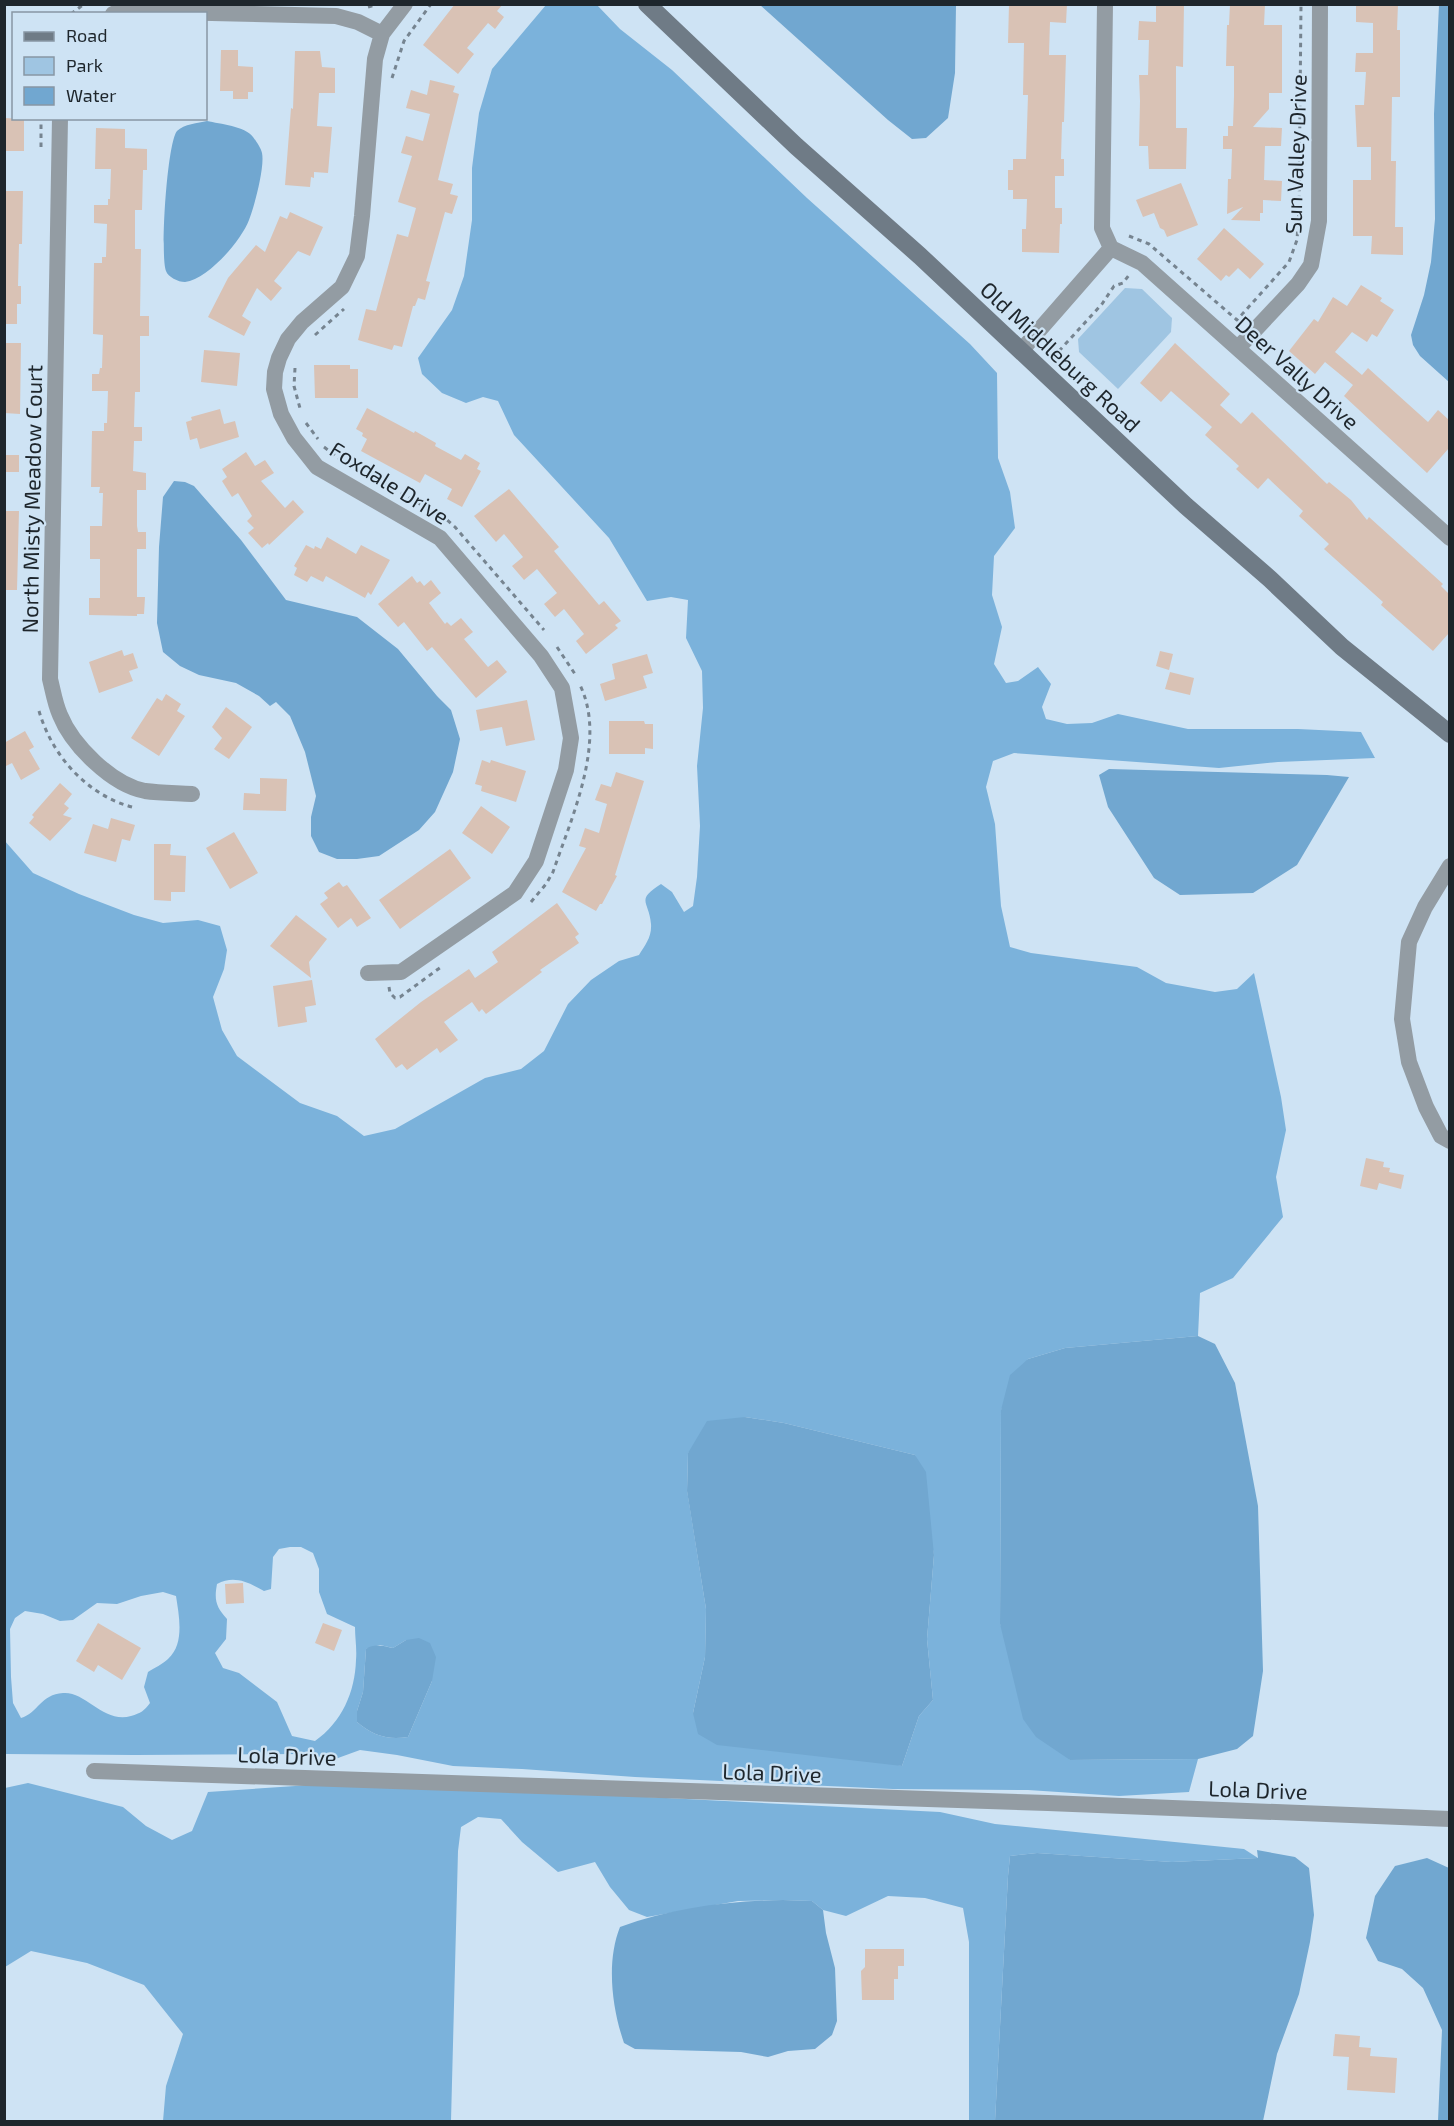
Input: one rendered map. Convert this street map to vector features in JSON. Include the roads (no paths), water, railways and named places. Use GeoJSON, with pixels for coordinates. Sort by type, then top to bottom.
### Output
{"type":"FeatureCollection","features":[{"type":"Feature","properties":{"kind":"main road","name":"Old Middleburg Road"},"geometry":{"type":"LineString","coordinates":[[647,4],[796,146],[920,256],[1186,506],[1270,579],[1342,647],[1449,734]]}},
{"type":"Feature","properties":{"kind":"street","name":"Foxdale Drive"},"geometry":{"type":"LineString","coordinates":[[368,973],[401,972],[514,893],[536,861],[566,770],[571,738],[562,688],[542,656],[440,538],[317,467],[294,438],[281,414],[274,389],[275,372],[288,339],[302,322],[342,287],[357,256],[375,59],[382,34],[405,4]]}},
{"type":"Feature","properties":{"kind":"street"},"geometry":{"type":"LineString","coordinates":[[1021,351],[1111,248],[1104,237],[1102,228],[1105,4]]}},
{"type":"Feature","properties":{"kind":"street","name":"Sun Valley Drive"},"geometry":{"type":"LineString","coordinates":[[1238,348],[1298,284],[1311,265],[1319,221],[1320,4]]}},
{"type":"Feature","properties":{"kind":"street"},"geometry":{"type":"LineString","coordinates":[[120,12],[166,12]]}},
{"type":"Feature","properties":{"kind":"street"},"geometry":{"type":"LineString","coordinates":[[207,13],[336,16],[358,22],[382,34]]}},
{"type":"Feature","properties":{"kind":"street","name":"North Misty Meadow Court"},"geometry":{"type":"LineString","coordinates":[[60,120],[50,679],[60,716],[77,743],[95,764],[116,778],[142,790],[192,795]]}},
{"type":"Feature","properties":{"kind":"street","name":"Deer Vally Drive"},"geometry":{"type":"LineString","coordinates":[[1111,248],[1142,262],[1449,538]]}},
{"type":"Feature","properties":{"kind":"street"},"geometry":{"type":"LineString","coordinates":[[1449,866],[1425,907],[1409,942],[1402,1019],[1409,1062],[1426,1107],[1441,1136],[1449,1141]]}},
{"type":"Feature","properties":{"kind":"street","name":"Lola Drive"},"geometry":{"type":"LineString","coordinates":[[94,1771],[1449,1819]]}},
{"type":"Feature","properties":{"kind":"water"},"geometry":{"type":"Polygon","coordinates":[[[760,5],[956,5],[955,73],[948,118],[926,138],[912,139],[760,5]]]}},
{"type":"Feature","properties":{"kind":"water"},"geometry":{"type":"Polygon","coordinates":[[[1439,5],[1450,5],[1449,382],[1420,356],[1413,345],[1411,335],[1424,295],[1431,262],[1435,219],[1434,114],[1439,5]]]}},
{"type":"Feature","properties":{"kind":"water"},"geometry":{"type":"Polygon","coordinates":[[[207,121],[244,130],[253,137],[262,153],[261,177],[249,220],[239,238],[223,258],[204,274],[182,282],[169,275],[164,261],[170,156],[177,131],[187,125],[207,121]]]}},
{"type":"Feature","properties":{"kind":"water"},"geometry":{"type":"Polygon","coordinates":[[[174,481],[194,486],[241,540],[286,600],[357,617],[398,649],[451,710],[460,739],[453,772],[435,812],[419,830],[379,856],[337,859],[319,852],[311,836],[311,817],[316,796],[305,752],[290,716],[276,702],[270,706],[259,696],[236,683],[199,675],[180,666],[163,652],[157,623],[159,547],[163,497],[174,481]]]}},
{"type":"Feature","properties":{"kind":"water"},"geometry":{"type":"Polygon","coordinates":[[[1109,769],[1349,777],[1297,865],[1253,893],[1180,895],[1154,878],[1108,807],[1099,775],[1109,769]]]}},
{"type":"Feature","properties":{"kind":"water"},"geometry":{"type":"Polygon","coordinates":[[[1198,1336],[1215,1344],[1235,1383],[1258,1506],[1263,1671],[1253,1736],[1237,1749],[1198,1759],[1070,1760],[1036,1737],[1023,1719],[1000,1624],[1001,1410],[1010,1375],[1028,1359],[1065,1348],[1198,1336]]]}},
{"type":"Feature","properties":{"kind":"water"},"geometry":{"type":"Polygon","coordinates":[[[745,1417],[784,1423],[915,1455],[926,1472],[934,1555],[927,1639],[933,1700],[919,1716],[902,1766],[717,1745],[698,1734],[693,1713],[705,1657],[706,1609],[687,1491],[688,1453],[707,1421],[745,1417]]]}},
{"type":"Feature","properties":{"kind":"water"},"geometry":{"type":"Polygon","coordinates":[[[419,1638],[430,1643],[436,1657],[432,1681],[408,1737],[394,1738],[375,1734],[357,1722],[357,1711],[363,1692],[366,1649],[376,1646],[393,1648],[406,1640],[419,1638]]]}},
{"type":"Feature","properties":{"kind":"water"},"geometry":{"type":"Polygon","coordinates":[[[1257,1850],[1295,1857],[1309,1868],[1314,1915],[1299,1994],[1277,2054],[1263,2121],[995,2121],[1010,1856],[1037,1853],[1172,1862],[1258,1858],[1257,1850]]]}},
{"type":"Feature","properties":{"kind":"water"},"geometry":{"type":"Polygon","coordinates":[[[1427,1858],[1449,1868],[1449,2121],[1438,2121],[1442,2030],[1423,1988],[1402,1969],[1378,1961],[1366,1938],[1375,1896],[1395,1866],[1427,1858]]]}},
{"type":"Feature","properties":{"kind":"water"},"geometry":{"type":"Polygon","coordinates":[[[812,1901],[823,1910],[835,1968],[837,2021],[832,2035],[815,2049],[788,2051],[768,2057],[741,2052],[635,2049],[624,2043],[616,2015],[612,1985],[613,1955],[620,1927],[680,1910],[741,1902],[812,1901]]]}}]}
